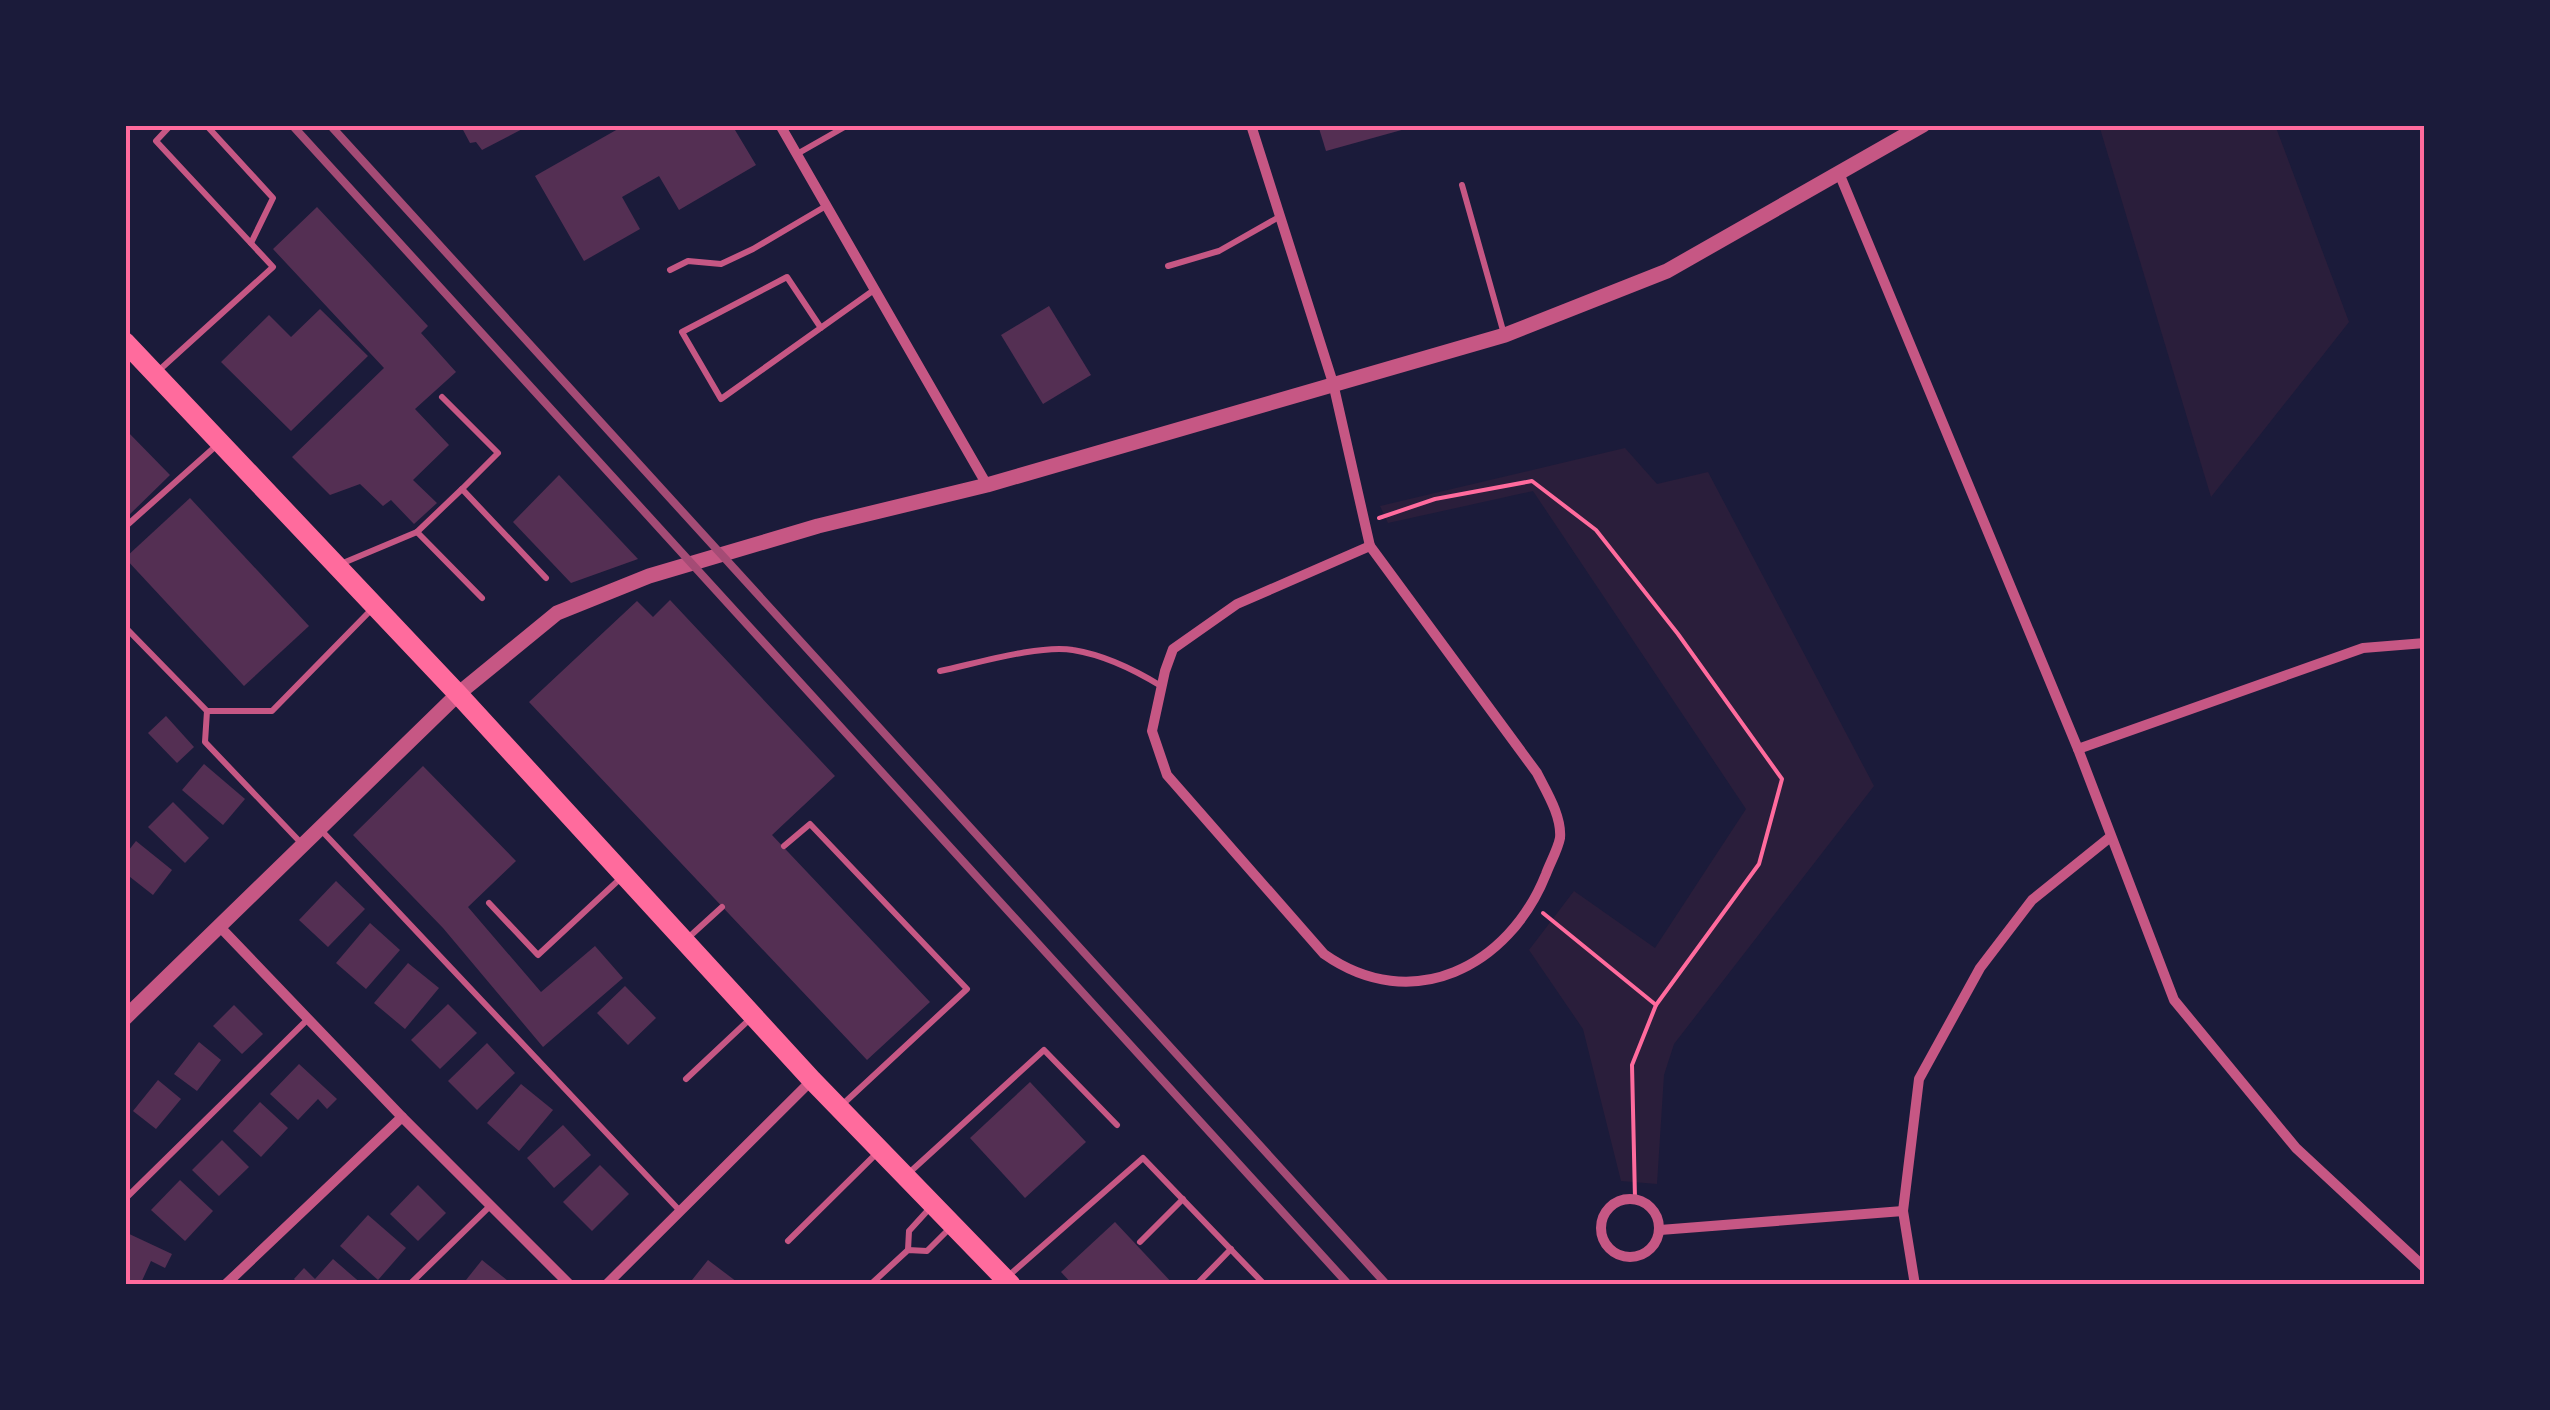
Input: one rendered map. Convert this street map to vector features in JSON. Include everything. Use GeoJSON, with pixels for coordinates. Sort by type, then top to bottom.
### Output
{"type":"FeatureCollection","features":[{"type":"Feature","properties":{"kind":"highway"},"geometry":{"type":"LineString","coordinates":[[129,354],[156,374],[458,694],[812,1080],[1008,1282]]}},
{"type":"Feature","properties":{"kind":"street"},"geometry":{"type":"LineString","coordinates":[[780,125],[987,485]]}},
{"type":"Feature","properties":{"kind":"street"},"geometry":{"type":"LineString","coordinates":[[1251,125],[1333,383],[1370,546],[1537,773],[1552,803],[1560,837],[1531,904],[1500,942],[1456,972],[1407,984],[1342,967],[1324,954],[1167,775],[1152,731],[1174,649],[1237,604],[1370,546]]}},
{"type":"Feature","properties":{"kind":"street"},"geometry":{"type":"LineString","coordinates":[[125,1018],[458,694],[557,613],[649,576],[818,526],[987,485],[1505,336],[1666,271],[1923,125]]}},
{"type":"Feature","properties":{"kind":"street"},"geometry":{"type":"LineString","coordinates":[[1839,173],[2078,749],[2174,1000],[2296,1148],[2425,1268]]}},
{"type":"Feature","properties":{"kind":"street"},"geometry":{"type":"LineString","coordinates":[[2078,749],[2363,648],[2425,643]]}},
{"type":"Feature","properties":{"kind":"street"},"geometry":{"type":"LineString","coordinates":[[1916,1285],[1903,1210],[1920,1078],[1980,968],[2032,900],[2109,838]]}},
{"type":"Feature","properties":{"kind":"street"},"geometry":{"type":"LineString","coordinates":[[220,926],[402,1117],[570,1285]]}},
{"type":"Feature","properties":{"kind":"street"},"geometry":{"type":"LineString","coordinates":[[606,1285],[812,1080]]}},
{"type":"Feature","properties":{"kind":"street"},"geometry":{"type":"LineString","coordinates":[[225,1285],[402,1117]]}},
{"type":"Feature","properties":{"kind":"street"},"geometry":{"type":"LineString","coordinates":[[1635,1199],[1657,1214],[1660,1230],[1646,1252],[1632,1258],[1621,1258],[1602,1235],[1608,1210],[1618,1200],[1635,1199]]}},
{"type":"Feature","properties":{"kind":"street"},"geometry":{"type":"LineString","coordinates":[[1660,1230],[1903,1210]]}},
{"type":"Feature","properties":{"kind":"lane"},"geometry":{"type":"LineString","coordinates":[[156,374],[274,267],[156,141],[171,125]]}},
{"type":"Feature","properties":{"kind":"lane"},"geometry":{"type":"LineString","coordinates":[[206,125],[272,198],[251,243]]}},
{"type":"Feature","properties":{"kind":"lane"},"geometry":{"type":"LineString","coordinates":[[797,154],[848,125]]}},
{"type":"Feature","properties":{"kind":"lane"},"geometry":{"type":"LineString","coordinates":[[1462,184],[1505,336]]}},
{"type":"Feature","properties":{"kind":"lane"},"geometry":{"type":"LineString","coordinates":[[670,270],[688,261],[722,264],[754,250],[827,206]]}},
{"type":"Feature","properties":{"kind":"lane"},"geometry":{"type":"LineString","coordinates":[[1168,266],[1219,252],[1280,217]]}},
{"type":"Feature","properties":{"kind":"lane"},"geometry":{"type":"LineString","coordinates":[[821,328],[787,277],[682,332],[721,399],[875,290]]}},
{"type":"Feature","properties":{"kind":"lane"},"geometry":{"type":"LineString","coordinates":[[337,566],[417,532],[498,453],[442,396]]}},
{"type":"Feature","properties":{"kind":"lane"},"geometry":{"type":"LineString","coordinates":[[125,528],[220,442]]}},
{"type":"Feature","properties":{"kind":"lane"},"geometry":{"type":"LineString","coordinates":[[462,489],[546,578]]}},
{"type":"Feature","properties":{"kind":"lane"},"geometry":{"type":"LineString","coordinates":[[417,532],[482,598]]}},
{"type":"Feature","properties":{"kind":"lane"},"geometry":{"type":"LineString","coordinates":[[125,627],[207,712],[272,711],[375,606]]}},
{"type":"Feature","properties":{"kind":"lane"},"geometry":{"type":"LineString","coordinates":[[940,670],[1037,651],[1071,649],[1136,670],[1162,686]]}},
{"type":"Feature","properties":{"kind":"lane"},"geometry":{"type":"LineString","coordinates":[[207,712],[205,742],[303,845]]}},
{"type":"Feature","properties":{"kind":"lane"},"geometry":{"type":"LineString","coordinates":[[784,846],[810,824],[967,989],[839,1108]]}},
{"type":"Feature","properties":{"kind":"lane"},"geometry":{"type":"LineString","coordinates":[[319,829],[680,1211]]}},
{"type":"Feature","properties":{"kind":"lane"},"geometry":{"type":"LineString","coordinates":[[490,902],[538,954],[624,875]]}},
{"type":"Feature","properties":{"kind":"lane"},"geometry":{"type":"LineString","coordinates":[[684,941],[722,907]]}},
{"type":"Feature","properties":{"kind":"lane"},"geometry":{"type":"LineString","coordinates":[[686,1079],[753,1016]]}},
{"type":"Feature","properties":{"kind":"lane"},"geometry":{"type":"LineString","coordinates":[[125,1199],[308,1018]]}},
{"type":"Feature","properties":{"kind":"lane"},"geometry":{"type":"LineString","coordinates":[[905,1176],[1044,1050],[1117,1125]]}},
{"type":"Feature","properties":{"kind":"lane"},"geometry":{"type":"LineString","coordinates":[[788,1241],[880,1150]]}},
{"type":"Feature","properties":{"kind":"lane"},"geometry":{"type":"LineString","coordinates":[[1008,1282],[1143,1158],[1265,1285]]}},
{"type":"Feature","properties":{"kind":"lane"},"geometry":{"type":"LineString","coordinates":[[1140,1242],[1183,1200]]}},
{"type":"Feature","properties":{"kind":"lane"},"geometry":{"type":"LineString","coordinates":[[409,1285],[490,1205]]}},
{"type":"Feature","properties":{"kind":"lane"},"geometry":{"type":"LineString","coordinates":[[870,1285],[908,1250],[909,1231],[933,1205]]}},
{"type":"Feature","properties":{"kind":"lane"},"geometry":{"type":"LineString","coordinates":[[908,1250],[927,1251],[953,1226]]}},
{"type":"Feature","properties":{"kind":"lane"},"geometry":{"type":"LineString","coordinates":[[1196,1285],[1231,1249]]}},
{"type":"Feature","properties":{"kind":"path"},"geometry":{"type":"LineString","coordinates":[[1365,523],[1435,500],[1532,481],[1596,530],[1678,634],[1782,778],[1760,864],[1656,1004],[1632,1064],[1635,1199]]}},
{"type":"Feature","properties":{"kind":"path"},"geometry":{"type":"LineString","coordinates":[[1531,904],[1656,1004]]}},
{"type":"Feature","properties":{"kind":"shaded area"},"geometry":{"type":"Polygon","coordinates":[[[2099,125],[2275,125],[2349,322],[2211,497],[2099,125]]]}},
{"type":"Feature","properties":{"kind":"shaded area"},"geometry":{"type":"Polygon","coordinates":[[[1625,448],[1657,484],[1708,472],[1874,786],[1674,1044],[1664,1075],[1657,1184],[1621,1181],[1583,1029],[1529,950],[1574,891],[1655,948],[1746,809],[1533,491],[1388,523],[1380,506],[1625,448]]]}},
{"type":"Feature","properties":{"kind":"building"},"geometry":{"type":"Polygon","coordinates":[[[457,125],[530,125],[482,150],[476,142],[470,143],[457,125]]]}},
{"type":"Feature","properties":{"kind":"building"},"geometry":{"type":"Polygon","coordinates":[[[625,125],[732,125],[756,165],[679,210],[659,176],[622,197],[640,229],[584,261],[535,176],[625,125]]]}},
{"type":"Feature","properties":{"kind":"building"},"geometry":{"type":"Polygon","coordinates":[[[1318,125],[1415,125],[1416,126],[1326,151],[1318,125]]]}},
{"type":"Feature","properties":{"kind":"building"},"geometry":{"type":"Polygon","coordinates":[[[317,207],[428,326],[421,333],[456,372],[415,409],[449,445],[413,480],[437,503],[414,524],[391,500],[383,506],[360,484],[330,495],[292,457],[384,368],[273,249],[317,207]]]}},
{"type":"Feature","properties":{"kind":"building"},"geometry":{"type":"Polygon","coordinates":[[[1049,306],[1091,375],[1043,404],[1001,335],[1049,306]]]}},
{"type":"Feature","properties":{"kind":"building"},"geometry":{"type":"Polygon","coordinates":[[[320,309],[368,356],[291,431],[221,362],[269,315],[291,337],[320,309]]]}},
{"type":"Feature","properties":{"kind":"building"},"geometry":{"type":"Polygon","coordinates":[[[125,429],[170,475],[125,519],[125,429]]]}},
{"type":"Feature","properties":{"kind":"building"},"geometry":{"type":"Polygon","coordinates":[[[559,475],[638,559],[571,583],[513,522],[559,475]]]}},
{"type":"Feature","properties":{"kind":"building"},"geometry":{"type":"Polygon","coordinates":[[[190,498],[309,626],[244,686],[125,558],[190,498]]]}},
{"type":"Feature","properties":{"kind":"building"},"geometry":{"type":"Polygon","coordinates":[[[670,600],[835,776],[772,835],[930,1002],[867,1060],[529,702],[637,601],[653,617],[670,600]]]}},
{"type":"Feature","properties":{"kind":"building"},"geometry":{"type":"Polygon","coordinates":[[[166,716],[194,747],[177,763],[148,733],[166,716]]]}},
{"type":"Feature","properties":{"kind":"building"},"geometry":{"type":"Polygon","coordinates":[[[204,764],[245,799],[223,825],[182,790],[204,764]]]}},
{"type":"Feature","properties":{"kind":"building"},"geometry":{"type":"Polygon","coordinates":[[[423,766],[516,861],[468,907],[541,992],[595,946],[623,978],[543,1047],[443,928],[353,835],[423,766]]]}},
{"type":"Feature","properties":{"kind":"building"},"geometry":{"type":"Polygon","coordinates":[[[173,802],[209,838],[185,863],[148,827],[173,802]]]}},
{"type":"Feature","properties":{"kind":"building"},"geometry":{"type":"Polygon","coordinates":[[[136,841],[172,870],[153,895],[125,873],[125,855],[136,841]]]}},
{"type":"Feature","properties":{"kind":"building"},"geometry":{"type":"Polygon","coordinates":[[[336,881],[365,909],[328,947],[299,920],[336,881]]]}},
{"type":"Feature","properties":{"kind":"building"},"geometry":{"type":"Polygon","coordinates":[[[370,923],[400,950],[366,989],[336,963],[370,923]]]}},
{"type":"Feature","properties":{"kind":"building"},"geometry":{"type":"Polygon","coordinates":[[[408,963],[439,988],[405,1029],[374,1003],[408,963]]]}},
{"type":"Feature","properties":{"kind":"building"},"geometry":{"type":"Polygon","coordinates":[[[625,986],[656,1018],[628,1045],[597,1013],[625,986]]]}},
{"type":"Feature","properties":{"kind":"building"},"geometry":{"type":"Polygon","coordinates":[[[448,1004],[477,1033],[440,1069],[411,1040],[448,1004]]]}},
{"type":"Feature","properties":{"kind":"building"},"geometry":{"type":"Polygon","coordinates":[[[234,1005],[263,1034],[242,1054],[213,1026],[234,1005]]]}},
{"type":"Feature","properties":{"kind":"building"},"geometry":{"type":"Polygon","coordinates":[[[199,1042],[221,1060],[197,1091],[174,1074],[199,1042]]]}},
{"type":"Feature","properties":{"kind":"building"},"geometry":{"type":"Polygon","coordinates":[[[487,1043],[515,1073],[477,1110],[448,1081],[487,1043]]]}},
{"type":"Feature","properties":{"kind":"building"},"geometry":{"type":"Polygon","coordinates":[[[299,1064],[337,1099],[327,1109],[318,1099],[298,1120],[270,1094],[299,1064]]]}},
{"type":"Feature","properties":{"kind":"building"},"geometry":{"type":"Polygon","coordinates":[[[158,1080],[181,1099],[156,1129],[133,1111],[158,1080]]]}},
{"type":"Feature","properties":{"kind":"building"},"geometry":{"type":"Polygon","coordinates":[[[1030,1082],[1086,1142],[1025,1198],[970,1138],[1030,1082]]]}},
{"type":"Feature","properties":{"kind":"building"},"geometry":{"type":"Polygon","coordinates":[[[521,1084],[553,1110],[519,1151],[487,1123],[521,1084]]]}},
{"type":"Feature","properties":{"kind":"building"},"geometry":{"type":"Polygon","coordinates":[[[260,1102],[288,1128],[261,1157],[233,1131],[260,1102]]]}},
{"type":"Feature","properties":{"kind":"building"},"geometry":{"type":"Polygon","coordinates":[[[563,1125],[591,1155],[554,1188],[527,1158],[563,1125]]]}},
{"type":"Feature","properties":{"kind":"building"},"geometry":{"type":"Polygon","coordinates":[[[222,1140],[249,1167],[219,1196],[192,1170],[222,1140]]]}},
{"type":"Feature","properties":{"kind":"building"},"geometry":{"type":"Polygon","coordinates":[[[600,1165],[629,1194],[592,1231],[563,1202],[600,1165]]]}},
{"type":"Feature","properties":{"kind":"building"},"geometry":{"type":"Polygon","coordinates":[[[180,1180],[213,1211],[185,1241],[151,1210],[180,1180]]]}},
{"type":"Feature","properties":{"kind":"building"},"geometry":{"type":"Polygon","coordinates":[[[418,1185],[446,1213],[418,1241],[390,1214],[418,1185]]]}},
{"type":"Feature","properties":{"kind":"building"},"geometry":{"type":"Polygon","coordinates":[[[368,1215],[406,1248],[378,1280],[340,1246],[368,1215]]]}},
{"type":"Feature","properties":{"kind":"building"},"geometry":{"type":"Polygon","coordinates":[[[1115,1222],[1174,1285],[1073,1285],[1061,1272],[1115,1222]]]}},
{"type":"Feature","properties":{"kind":"building"},"geometry":{"type":"Polygon","coordinates":[[[125,1232],[172,1254],[165,1268],[151,1261],[140,1285],[125,1278],[125,1232]]]}},
{"type":"Feature","properties":{"kind":"building"},"geometry":{"type":"Polygon","coordinates":[[[333,1259],[363,1285],[300,1285],[294,1279],[304,1268],[315,1279],[333,1259]]]}},
{"type":"Feature","properties":{"kind":"building"},"geometry":{"type":"Polygon","coordinates":[[[482,1260],[513,1285],[462,1285],[482,1260]]]}},
{"type":"Feature","properties":{"kind":"building"},"geometry":{"type":"Polygon","coordinates":[[[708,1260],[741,1285],[688,1285],[708,1260]]]}},
{"type":"Feature","properties":{"kind":"railway"},"geometry":{"type":"LineString","coordinates":[[292,125],[1349,1285]]}},
{"type":"Feature","properties":{"kind":"railway"},"geometry":{"type":"LineString","coordinates":[[330,125],[1387,1285]]}}]}
